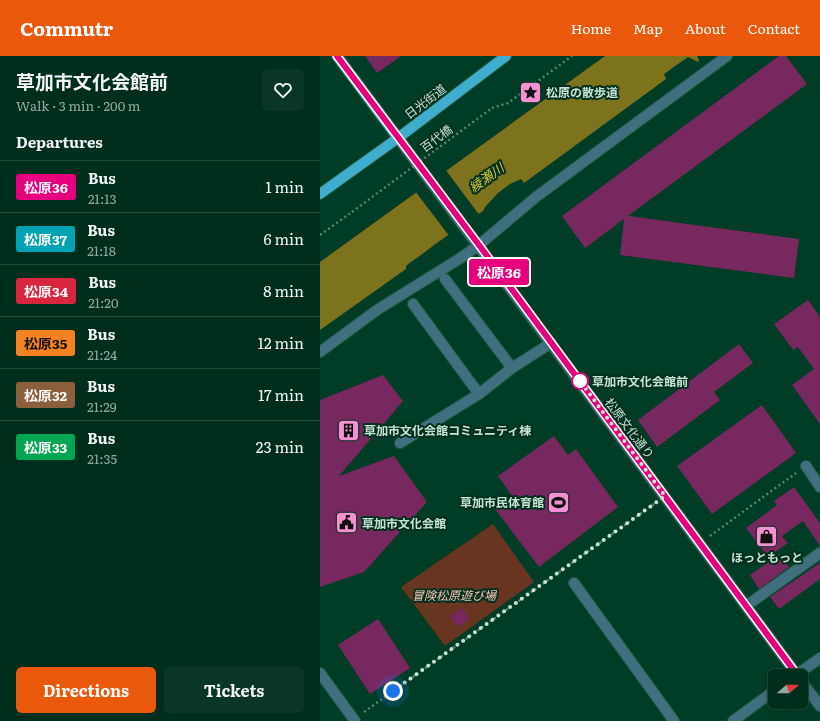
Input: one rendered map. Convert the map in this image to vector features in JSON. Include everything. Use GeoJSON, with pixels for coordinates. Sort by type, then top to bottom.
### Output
{"type":"FeatureCollection","features":[{"type":"Feature","properties":{"kind":"main road"},"geometry":{"type":"LineString","coordinates":[[337,56],[398,138]]}},
{"type":"Feature","properties":{"kind":"main road","name":"日光街道"},"geometry":{"type":"LineString","coordinates":[[320,194],[398,138],[506,56]]}},
{"type":"Feature","properties":{"kind":"street"},"geometry":{"type":"LineString","coordinates":[[320,352],[377,310],[479,245],[536,197],[727,56]]}},
{"type":"Feature","properties":{"kind":"street","name":"松原文化通り"},"geometry":{"type":"LineString","coordinates":[[398,138],[551,342],[791,669]]}},
{"type":"Feature","properties":{"kind":"street"},"geometry":{"type":"LineString","coordinates":[[445,278],[512,368]]}},
{"type":"Feature","properties":{"kind":"street"},"geometry":{"type":"LineString","coordinates":[[413,304],[479,394]]}},
{"type":"Feature","properties":{"kind":"street"},"geometry":{"type":"LineString","coordinates":[[400,443],[479,394],[512,368],[551,342]]}},
{"type":"Feature","properties":{"kind":"street"},"geometry":{"type":"LineString","coordinates":[[806,466],[820,487]]}},
{"type":"Feature","properties":{"kind":"street"},"geometry":{"type":"LineString","coordinates":[[746,606],[820,553]]}},
{"type":"Feature","properties":{"kind":"street"},"geometry":{"type":"LineString","coordinates":[[574,583],[674,721]]}},
{"type":"Feature","properties":{"kind":"street"},"geometry":{"type":"LineString","coordinates":[[807,669],[820,658]]}},
{"type":"Feature","properties":{"kind":"street"},"geometry":{"type":"LineString","coordinates":[[320,673],[355,720]]}},
{"type":"Feature","properties":{"kind":"street","name":"松原文化通り"},"geometry":{"type":"LineString","coordinates":[[808,691],[820,706]]}},
{"type":"Feature","properties":{"kind":"street"},"geometry":{"type":"LineString","coordinates":[[733,721],[768,695]]}},
{"type":"Feature","properties":{"kind":"path","name":"百代橋"},"geometry":{"type":"LineString","coordinates":[[320,235],[492,108],[508,103],[572,56]]}},
{"type":"Feature","properties":{"kind":"path"},"geometry":{"type":"LineString","coordinates":[[700,544],[806,466]]}},
{"type":"Feature","properties":{"kind":"path"},"geometry":{"type":"LineString","coordinates":[[355,720],[665,496]]}},
{"type":"Feature","properties":{"kind":"green space","name":"冒険松原遊び場"},"geometry":{"type":"Polygon","coordinates":[[[493,524],[534,582],[445,646],[401,587],[493,524]]]}},
{"type":"Feature","properties":{"kind":"water","name":"綾瀬川"},"geometry":{"type":"Polygon","coordinates":[[[605,56],[697,56],[699,60],[698,62],[688,57],[664,74],[666,79],[524,183],[521,179],[510,184],[498,193],[483,211],[419,256],[406,266],[406,269],[320,330],[320,262],[605,56]]]}},
{"type":"Feature","properties":{"kind":"pier"},"geometry":{"type":"Polygon","coordinates":[[[445,169],[480,216],[450,237],[415,191],[445,169]]]}},
{"type":"Feature","properties":{"kind":"building"},"geometry":{"type":"Polygon","coordinates":[[[365,56],[401,56],[377,73],[365,56]]]}},
{"type":"Feature","properties":{"kind":"building"},"geometry":{"type":"Polygon","coordinates":[[[779,56],[786,56],[807,84],[628,216],[799,239],[794,278],[620,255],[624,219],[585,248],[562,216],[779,56]]]}},
{"type":"Feature","properties":{"kind":"building"},"geometry":{"type":"Polygon","coordinates":[[[808,300],[820,317],[820,424],[792,385],[814,369],[798,347],[793,350],[774,324],[808,300]]]}},
{"type":"Feature","properties":{"kind":"building"},"geometry":{"type":"Polygon","coordinates":[[[739,344],[753,363],[714,392],[720,400],[657,447],[638,420],[739,344]]]}},
{"type":"Feature","properties":{"kind":"building"},"geometry":{"type":"Polygon","coordinates":[[[383,375],[403,401],[339,476],[394,456],[427,502],[364,572],[320,587],[320,400],[383,375]]]}},
{"type":"Feature","properties":{"kind":"building"},"geometry":{"type":"Polygon","coordinates":[[[762,405],[796,453],[712,514],[677,466],[762,405]]]}},
{"type":"Feature","properties":{"kind":"building","name":"草加市民体育館"},"geometry":{"type":"Polygon","coordinates":[[[554,436],[568,455],[576,449],[618,507],[539,567],[495,509],[512,496],[498,476],[554,436]]]}},
{"type":"Feature","properties":{"kind":"building"},"geometry":{"type":"Polygon","coordinates":[[[794,487],[820,523],[820,546],[803,521],[782,536],[788,543],[768,557],[746,528],[777,505],[774,501],[794,487]]]}},
{"type":"Feature","properties":{"kind":"building"},"geometry":{"type":"Polygon","coordinates":[[[780,554],[789,567],[759,589],[750,575],[780,554]]]}},
{"type":"Feature","properties":{"kind":"building"},"geometry":{"type":"Polygon","coordinates":[[[820,563],[820,579],[779,609],[770,597],[820,563]]]}},
{"type":"Feature","properties":{"kind":"building"},"geometry":{"type":"Polygon","coordinates":[[[463,608],[470,619],[458,627],[450,616],[463,608]]]}},
{"type":"Feature","properties":{"kind":"building"},"geometry":{"type":"Polygon","coordinates":[[[378,619],[410,668],[370,694],[338,645],[378,619]]]}},
{"type":"Feature","properties":{"kind":"bus line","name":"松原36"},"geometry":{"type":"LineString","coordinates":[[337,56],[793,669]]}},
{"type":"Feature","properties":{"kind":"place","name":"松原の散歩道"},"geometry":{"type":"Point","coordinates":[530,92]}},
{"type":"Feature","properties":{"kind":"place","name":"草加市文化会館前"},"geometry":{"type":"Point","coordinates":[580,381]}},
{"type":"Feature","properties":{"kind":"place","name":"草加市文化会館コミュニティ棟"},"geometry":{"type":"Point","coordinates":[349,430]}},
{"type":"Feature","properties":{"kind":"place","name":"草加市民体育館"},"geometry":{"type":"Point","coordinates":[559,502]}},
{"type":"Feature","properties":{"kind":"place","name":"草加市文化会館"},"geometry":{"type":"Point","coordinates":[346,523]}},
{"type":"Feature","properties":{"kind":"place","name":"ほっともっと"},"geometry":{"type":"Point","coordinates":[767,536]}},
{"type":"Feature","properties":{"kind":"route"},"geometry":{"type":"LineString","coordinates":[[393,691],[665,496],[580,381]]}}]}
